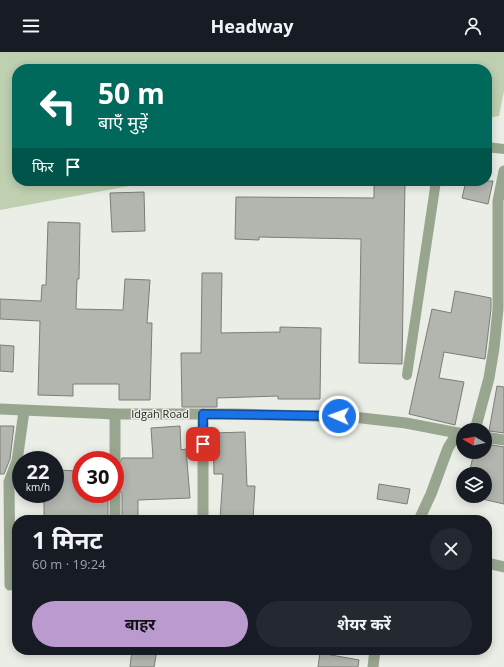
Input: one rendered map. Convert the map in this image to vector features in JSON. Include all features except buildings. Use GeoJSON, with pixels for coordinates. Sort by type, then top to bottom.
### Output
{"type":"FeatureCollection","features":[{"type":"Feature","properties":{"kind":"street"},"geometry":{"type":"LineString","coordinates":[[477,423],[489,378],[494,348],[498,309],[498,201],[504,171]]}},
{"type":"Feature","properties":{"kind":"street","name":"Idgah Road"},"geometry":{"type":"LineString","coordinates":[[0,409],[115,414],[353,417],[406,423],[456,433]]}},
{"type":"Feature","properties":{"kind":"street"},"geometry":{"type":"LineString","coordinates":[[10,586],[9,482],[17,461],[24,411]]}},
{"type":"Feature","properties":{"kind":"street"},"geometry":{"type":"LineString","coordinates":[[115,414],[115,451]]}},
{"type":"Feature","properties":{"kind":"street"},"geometry":{"type":"LineString","coordinates":[[203,414],[203,515]]}},
{"type":"Feature","properties":{"kind":"street"},"geometry":{"type":"LineString","coordinates":[[421,515],[431,494],[448,448],[456,438]]}},
{"type":"Feature","properties":{"kind":"street"},"geometry":{"type":"LineString","coordinates":[[492,438],[504,440]]}},
{"type":"Feature","properties":{"kind":"street"},"geometry":{"type":"LineString","coordinates":[[115,503],[115,515]]}},
{"type":"Feature","properties":{"kind":"street"},"geometry":{"type":"LineString","coordinates":[[492,564],[504,567]]}},
{"type":"Feature","properties":{"kind":"street"},"geometry":{"type":"LineString","coordinates":[[372,667],[374,655]]}},
{"type":"Feature","properties":{"kind":"lane"},"geometry":{"type":"LineString","coordinates":[[492,148],[504,150]]}},
{"type":"Feature","properties":{"kind":"lane"},"geometry":{"type":"LineString","coordinates":[[407,375],[435,186]]}},
{"type":"Feature","properties":{"kind":"green space"},"geometry":{"type":"Polygon","coordinates":[[[0,52],[504,52],[504,91],[499,116],[492,117],[492,64],[12,64],[12,186],[129,186],[0,210],[0,52]]]}},
{"type":"Feature","properties":{"kind":"route"},"geometry":{"type":"LineString","coordinates":[[203,444],[203,414],[339,416]]}}]}
